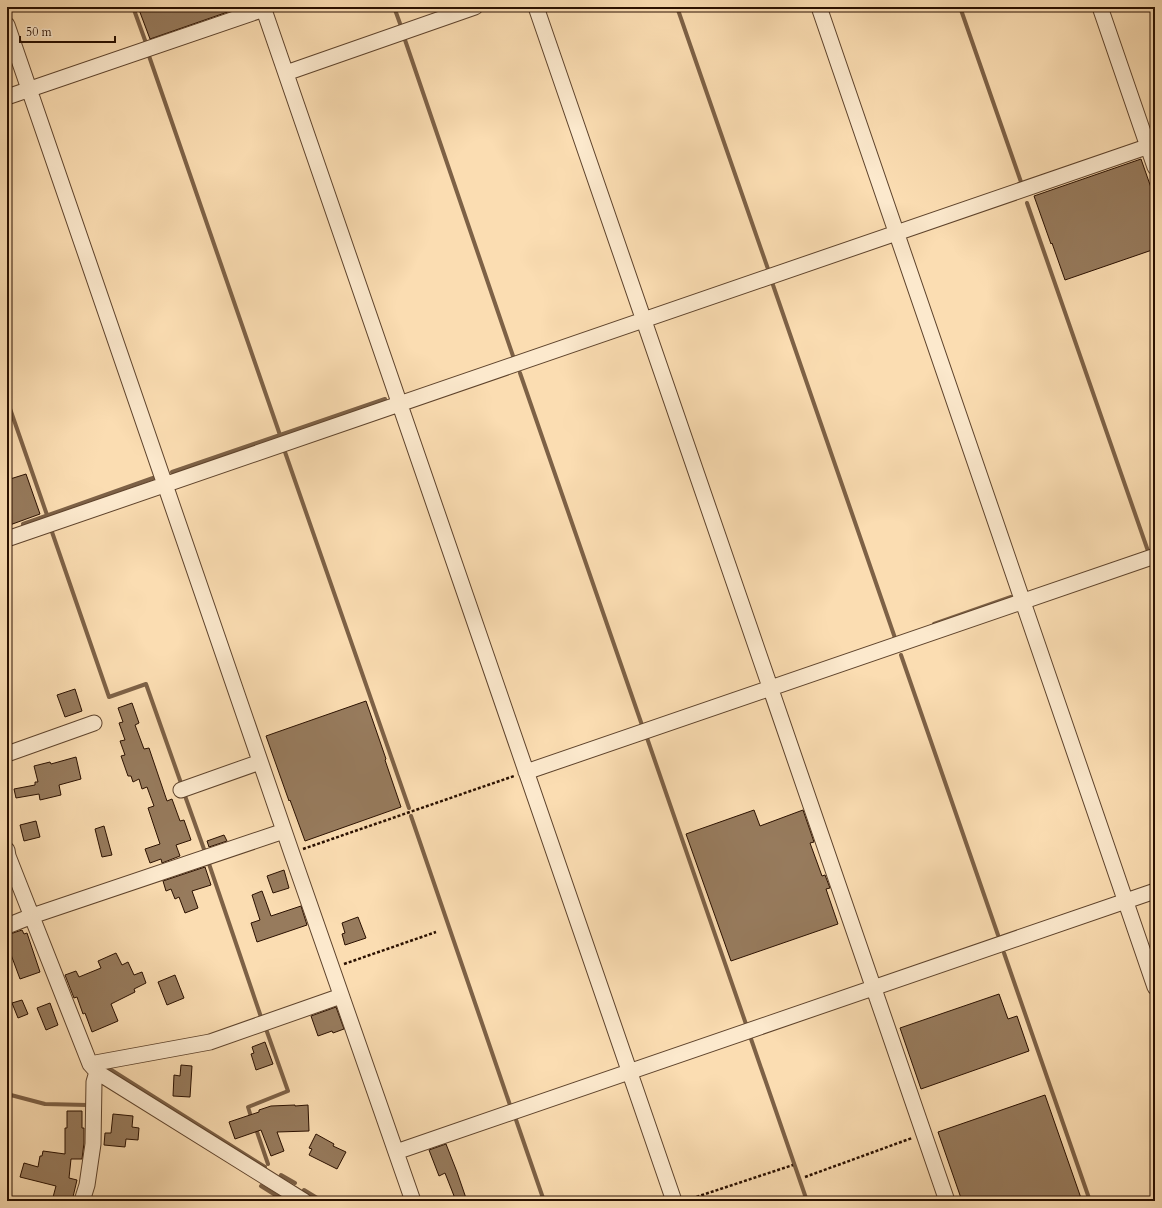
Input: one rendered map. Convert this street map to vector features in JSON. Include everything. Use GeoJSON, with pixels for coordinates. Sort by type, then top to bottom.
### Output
{"type":"FeatureCollection","features":[{"type":"Feature","properties":{"kind":"street"},"geometry":{"type":"LineString","coordinates":[[286,73],[475,7]]}},
{"type":"Feature","properties":{"kind":"street"},"geometry":{"type":"LineString","coordinates":[[536,7],[947,1201]]}},
{"type":"Feature","properties":{"kind":"street"},"geometry":{"type":"LineString","coordinates":[[819,7],[1155,987]]}},
{"type":"Feature","properties":{"kind":"street"},"geometry":{"type":"LineString","coordinates":[[1100,7],[1152,145],[1155,167]]}},
{"type":"Feature","properties":{"kind":"street"},"geometry":{"type":"LineString","coordinates":[[7,97],[264,8],[674,1201]]}},
{"type":"Feature","properties":{"kind":"street"},"geometry":{"type":"LineString","coordinates":[[7,25],[260,762],[413,1201]]}},
{"type":"Feature","properties":{"kind":"street"},"geometry":{"type":"LineString","coordinates":[[7,539],[1152,145]]}},
{"type":"Feature","properties":{"kind":"street"},"geometry":{"type":"LineString","coordinates":[[526,772],[1155,556]]}},
{"type":"Feature","properties":{"kind":"street"},"geometry":{"type":"LineString","coordinates":[[7,754],[94,723]]}},
{"type":"Feature","properties":{"kind":"street"},"geometry":{"type":"LineString","coordinates":[[181,790],[260,762]]}},
{"type":"Feature","properties":{"kind":"street"},"geometry":{"type":"LineString","coordinates":[[7,926],[32,916],[284,831]]}},
{"type":"Feature","properties":{"kind":"street"},"geometry":{"type":"LineString","coordinates":[[7,850],[8,856],[94,1068],[93,1144],[87,1185],[82,1201]]}},
{"type":"Feature","properties":{"kind":"street"},"geometry":{"type":"LineString","coordinates":[[396,1152],[1155,891]]}},
{"type":"Feature","properties":{"kind":"street"},"geometry":{"type":"LineString","coordinates":[[94,1068],[210,1042],[341,996]]}},
{"type":"Feature","properties":{"kind":"street"},"geometry":{"type":"LineString","coordinates":[[94,1068],[304,1201]]}},
{"type":"Feature","properties":{"kind":"path"},"geometry":{"type":"LineString","coordinates":[[292,854],[526,772]]}},
{"type":"Feature","properties":{"kind":"path"},"geometry":{"type":"LineString","coordinates":[[332,969],[436,932]]}},
{"type":"Feature","properties":{"kind":"path"},"geometry":{"type":"LineString","coordinates":[[805,1177],[924,1134]]}},
{"type":"Feature","properties":{"kind":"path"},"geometry":{"type":"LineString","coordinates":[[685,1201],[793,1165]]}},
{"type":"Feature","properties":{"kind":"building"},"geometry":{"type":"Polygon","coordinates":[[[138,7],[242,7],[150,39],[138,7]]]}},
{"type":"Feature","properties":{"kind":"building"},"geometry":{"type":"Polygon","coordinates":[[[1141,159],[1155,199],[1155,249],[1065,280],[1034,196],[1141,159]]]}},
{"type":"Feature","properties":{"kind":"building"},"geometry":{"type":"Polygon","coordinates":[[[26,474],[40,514],[7,526],[7,480],[26,474]]]}},
{"type":"Feature","properties":{"kind":"building"},"geometry":{"type":"Polygon","coordinates":[[[75,689],[82,711],[65,717],[57,695],[75,689]]]}},
{"type":"Feature","properties":{"kind":"building"},"geometry":{"type":"Polygon","coordinates":[[[366,701],[401,807],[305,841],[266,736],[366,701]]]}},
{"type":"Feature","properties":{"kind":"building"},"geometry":{"type":"Polygon","coordinates":[[[132,703],[139,723],[135,725],[144,749],[149,748],[167,801],[172,799],[180,821],[184,820],[191,840],[176,845],[180,856],[162,863],[161,859],[150,863],[145,849],[160,844],[148,808],[154,806],[147,787],[142,789],[139,779],[133,782],[131,776],[128,776],[121,756],[125,755],[120,741],[125,740],[119,723],[123,722],[118,708],[132,703]]]}},
{"type":"Feature","properties":{"kind":"building"},"geometry":{"type":"Polygon","coordinates":[[[76,757],[81,779],[59,785],[61,795],[40,800],[39,794],[16,798],[14,789],[35,785],[35,782],[38,782],[34,766],[50,762],[51,764],[76,757]]]}},
{"type":"Feature","properties":{"kind":"building"},"geometry":{"type":"Polygon","coordinates":[[[754,810],[760,826],[803,810],[814,842],[810,843],[822,876],[825,875],[830,888],[826,889],[838,924],[731,961],[686,834],[754,810]]]}},
{"type":"Feature","properties":{"kind":"building"},"geometry":{"type":"Polygon","coordinates":[[[36,821],[40,837],[24,841],[20,825],[36,821]]]}},
{"type":"Feature","properties":{"kind":"building"},"geometry":{"type":"Polygon","coordinates":[[[104,826],[112,855],[102,857],[95,829],[104,826]]]}},
{"type":"Feature","properties":{"kind":"building"},"geometry":{"type":"Polygon","coordinates":[[[224,835],[227,841],[209,847],[207,841],[224,835]]]}},
{"type":"Feature","properties":{"kind":"building"},"geometry":{"type":"Polygon","coordinates":[[[205,867],[211,885],[192,891],[198,908],[185,913],[179,897],[175,899],[171,889],[166,891],[163,881],[205,867]]]}},
{"type":"Feature","properties":{"kind":"building"},"geometry":{"type":"Polygon","coordinates":[[[284,870],[289,888],[273,893],[267,876],[284,870]]]}},
{"type":"Feature","properties":{"kind":"building"},"geometry":{"type":"Polygon","coordinates":[[[262,891],[271,916],[301,906],[307,925],[257,942],[251,923],[260,920],[252,895],[262,891]]]}},
{"type":"Feature","properties":{"kind":"building"},"geometry":{"type":"Polygon","coordinates":[[[358,917],[366,938],[345,945],[342,934],[345,933],[342,923],[358,917]]]}},
{"type":"Feature","properties":{"kind":"building"},"geometry":{"type":"Polygon","coordinates":[[[22,930],[24,934],[27,933],[40,972],[20,979],[10,952],[7,935],[22,930]]]}},
{"type":"Feature","properties":{"kind":"building"},"geometry":{"type":"Polygon","coordinates":[[[116,953],[122,965],[128,962],[134,975],[142,972],[146,983],[134,989],[135,992],[111,1004],[118,1021],[92,1032],[85,1013],[83,1014],[77,997],[74,998],[65,975],[76,971],[79,977],[101,968],[98,961],[116,953]]]}},
{"type":"Feature","properties":{"kind":"building"},"geometry":{"type":"Polygon","coordinates":[[[175,975],[184,998],[167,1005],[158,982],[175,975]]]}},
{"type":"Feature","properties":{"kind":"building"},"geometry":{"type":"Polygon","coordinates":[[[999,994],[1008,1019],[1017,1016],[1029,1051],[921,1089],[900,1028],[999,994]]]}},
{"type":"Feature","properties":{"kind":"building"},"geometry":{"type":"Polygon","coordinates":[[[22,1000],[28,1014],[18,1018],[12,1003],[22,1000]]]}},
{"type":"Feature","properties":{"kind":"building"},"geometry":{"type":"Polygon","coordinates":[[[50,1003],[58,1025],[46,1030],[37,1008],[50,1003]]]}},
{"type":"Feature","properties":{"kind":"building"},"geometry":{"type":"Polygon","coordinates":[[[336,1007],[344,1029],[318,1036],[311,1016],[336,1007]]]}},
{"type":"Feature","properties":{"kind":"building"},"geometry":{"type":"Polygon","coordinates":[[[265,1042],[273,1064],[256,1070],[251,1054],[254,1053],[252,1047],[265,1042]]]}},
{"type":"Feature","properties":{"kind":"building"},"geometry":{"type":"Polygon","coordinates":[[[181,1065],[192,1066],[190,1097],[173,1096],[174,1075],[180,1076],[181,1065]]]}},
{"type":"Feature","properties":{"kind":"building"},"geometry":{"type":"Polygon","coordinates":[[[1045,1095],[1082,1201],[962,1201],[938,1132],[1045,1095]]]}},
{"type":"Feature","properties":{"kind":"building"},"geometry":{"type":"Polygon","coordinates":[[[308,1105],[309,1131],[277,1132],[284,1151],[271,1156],[261,1130],[235,1139],[229,1122],[259,1112],[259,1110],[271,1106],[308,1105]]]}},
{"type":"Feature","properties":{"kind":"building"},"geometry":{"type":"Polygon","coordinates":[[[67,1111],[82,1111],[84,1143],[82,1159],[71,1159],[69,1178],[77,1180],[72,1201],[52,1201],[56,1186],[20,1177],[24,1163],[38,1167],[40,1156],[42,1156],[43,1151],[65,1154],[65,1128],[67,1128],[67,1111]]]}},
{"type":"Feature","properties":{"kind":"building"},"geometry":{"type":"Polygon","coordinates":[[[113,1114],[133,1116],[132,1127],[139,1128],[138,1140],[126,1139],[125,1147],[104,1145],[105,1133],[111,1133],[113,1114]]]}},
{"type":"Feature","properties":{"kind":"building"},"geometry":{"type":"Polygon","coordinates":[[[316,1134],[334,1144],[333,1146],[346,1152],[337,1169],[309,1155],[312,1149],[309,1148],[316,1134]]]}},
{"type":"Feature","properties":{"kind":"building"},"geometry":{"type":"Polygon","coordinates":[[[446,1144],[467,1201],[456,1201],[445,1173],[439,1176],[429,1150],[446,1144]]]}},
{"type":"Feature","properties":{"kind":"waterway"},"geometry":{"type":"LineString","coordinates":[[133,7],[146,43]]}},
{"type":"Feature","properties":{"kind":"waterway"},"geometry":{"type":"LineString","coordinates":[[394,7],[402,29]]}},
{"type":"Feature","properties":{"kind":"waterway"},"geometry":{"type":"LineString","coordinates":[[677,7],[768,269]]}},
{"type":"Feature","properties":{"kind":"waterway"},"geometry":{"type":"LineString","coordinates":[[960,7],[1021,182]]}},
{"type":"Feature","properties":{"kind":"waterway"},"geometry":{"type":"LineString","coordinates":[[404,37],[513,356]]}},
{"type":"Feature","properties":{"kind":"waterway"},"geometry":{"type":"LineString","coordinates":[[148,53],[280,435]]}},
{"type":"Feature","properties":{"kind":"waterway"},"geometry":{"type":"LineString","coordinates":[[1027,203],[1148,551]]}},
{"type":"Feature","properties":{"kind":"waterway"},"geometry":{"type":"LineString","coordinates":[[773,285],[895,638]]}},
{"type":"Feature","properties":{"kind":"waterway"},"geometry":{"type":"LineString","coordinates":[[520,373],[643,728]]}},
{"type":"Feature","properties":{"kind":"waterway"},"geometry":{"type":"LineString","coordinates":[[172,472],[385,399]]}},
{"type":"Feature","properties":{"kind":"waterway"},"geometry":{"type":"LineString","coordinates":[[7,400],[47,515]]}},
{"type":"Feature","properties":{"kind":"waterway"},"geometry":{"type":"LineString","coordinates":[[285,452],[409,808]]}},
{"type":"Feature","properties":{"kind":"waterway"},"geometry":{"type":"LineString","coordinates":[[23,524],[153,478]]}},
{"type":"Feature","properties":{"kind":"waterway"},"geometry":{"type":"LineString","coordinates":[[52,532],[109,697],[146,684],[182,786]]}},
{"type":"Feature","properties":{"kind":"waterway"},"geometry":{"type":"LineString","coordinates":[[1153,566],[1155,572]]}},
{"type":"Feature","properties":{"kind":"waterway"},"geometry":{"type":"LineString","coordinates":[[934,624],[1011,597]]}},
{"type":"Feature","properties":{"kind":"waterway"},"geometry":{"type":"LineString","coordinates":[[901,655],[998,935]]}},
{"type":"Feature","properties":{"kind":"waterway"},"geometry":{"type":"LineString","coordinates":[[646,735],[747,1027]]}},
{"type":"Feature","properties":{"kind":"waterway"},"geometry":{"type":"LineString","coordinates":[[184,793],[205,852]]}},
{"type":"Feature","properties":{"kind":"waterway"},"geometry":{"type":"LineString","coordinates":[[411,816],[511,1108]]}},
{"type":"Feature","properties":{"kind":"waterway"},"geometry":{"type":"LineString","coordinates":[[208,861],[261,1017]]}},
{"type":"Feature","properties":{"kind":"waterway"},"geometry":{"type":"LineString","coordinates":[[1004,953],[1090,1201]]}},
{"type":"Feature","properties":{"kind":"waterway"},"geometry":{"type":"LineString","coordinates":[[252,1120],[248,1107],[288,1091],[266,1029]]}},
{"type":"Feature","properties":{"kind":"waterway"},"geometry":{"type":"LineString","coordinates":[[750,1036],[807,1201]]}},
{"type":"Feature","properties":{"kind":"waterway"},"geometry":{"type":"LineString","coordinates":[[105,1066],[265,1167]]}},
{"type":"Feature","properties":{"kind":"waterway"},"geometry":{"type":"LineString","coordinates":[[7,1094],[45,1104],[87,1105]]}},
{"type":"Feature","properties":{"kind":"waterway"},"geometry":{"type":"LineString","coordinates":[[514,1114],[544,1201]]}},
{"type":"Feature","properties":{"kind":"waterway"},"geometry":{"type":"LineString","coordinates":[[255,1126],[268,1164]]}},
{"type":"Feature","properties":{"kind":"waterway"},"geometry":{"type":"LineString","coordinates":[[281,1175],[295,1183]]}},
{"type":"Feature","properties":{"kind":"waterway"},"geometry":{"type":"LineString","coordinates":[[261,1186],[285,1201]]}},
{"type":"Feature","properties":{"kind":"waterway"},"geometry":{"type":"LineString","coordinates":[[304,1190],[322,1201]]}}]}
